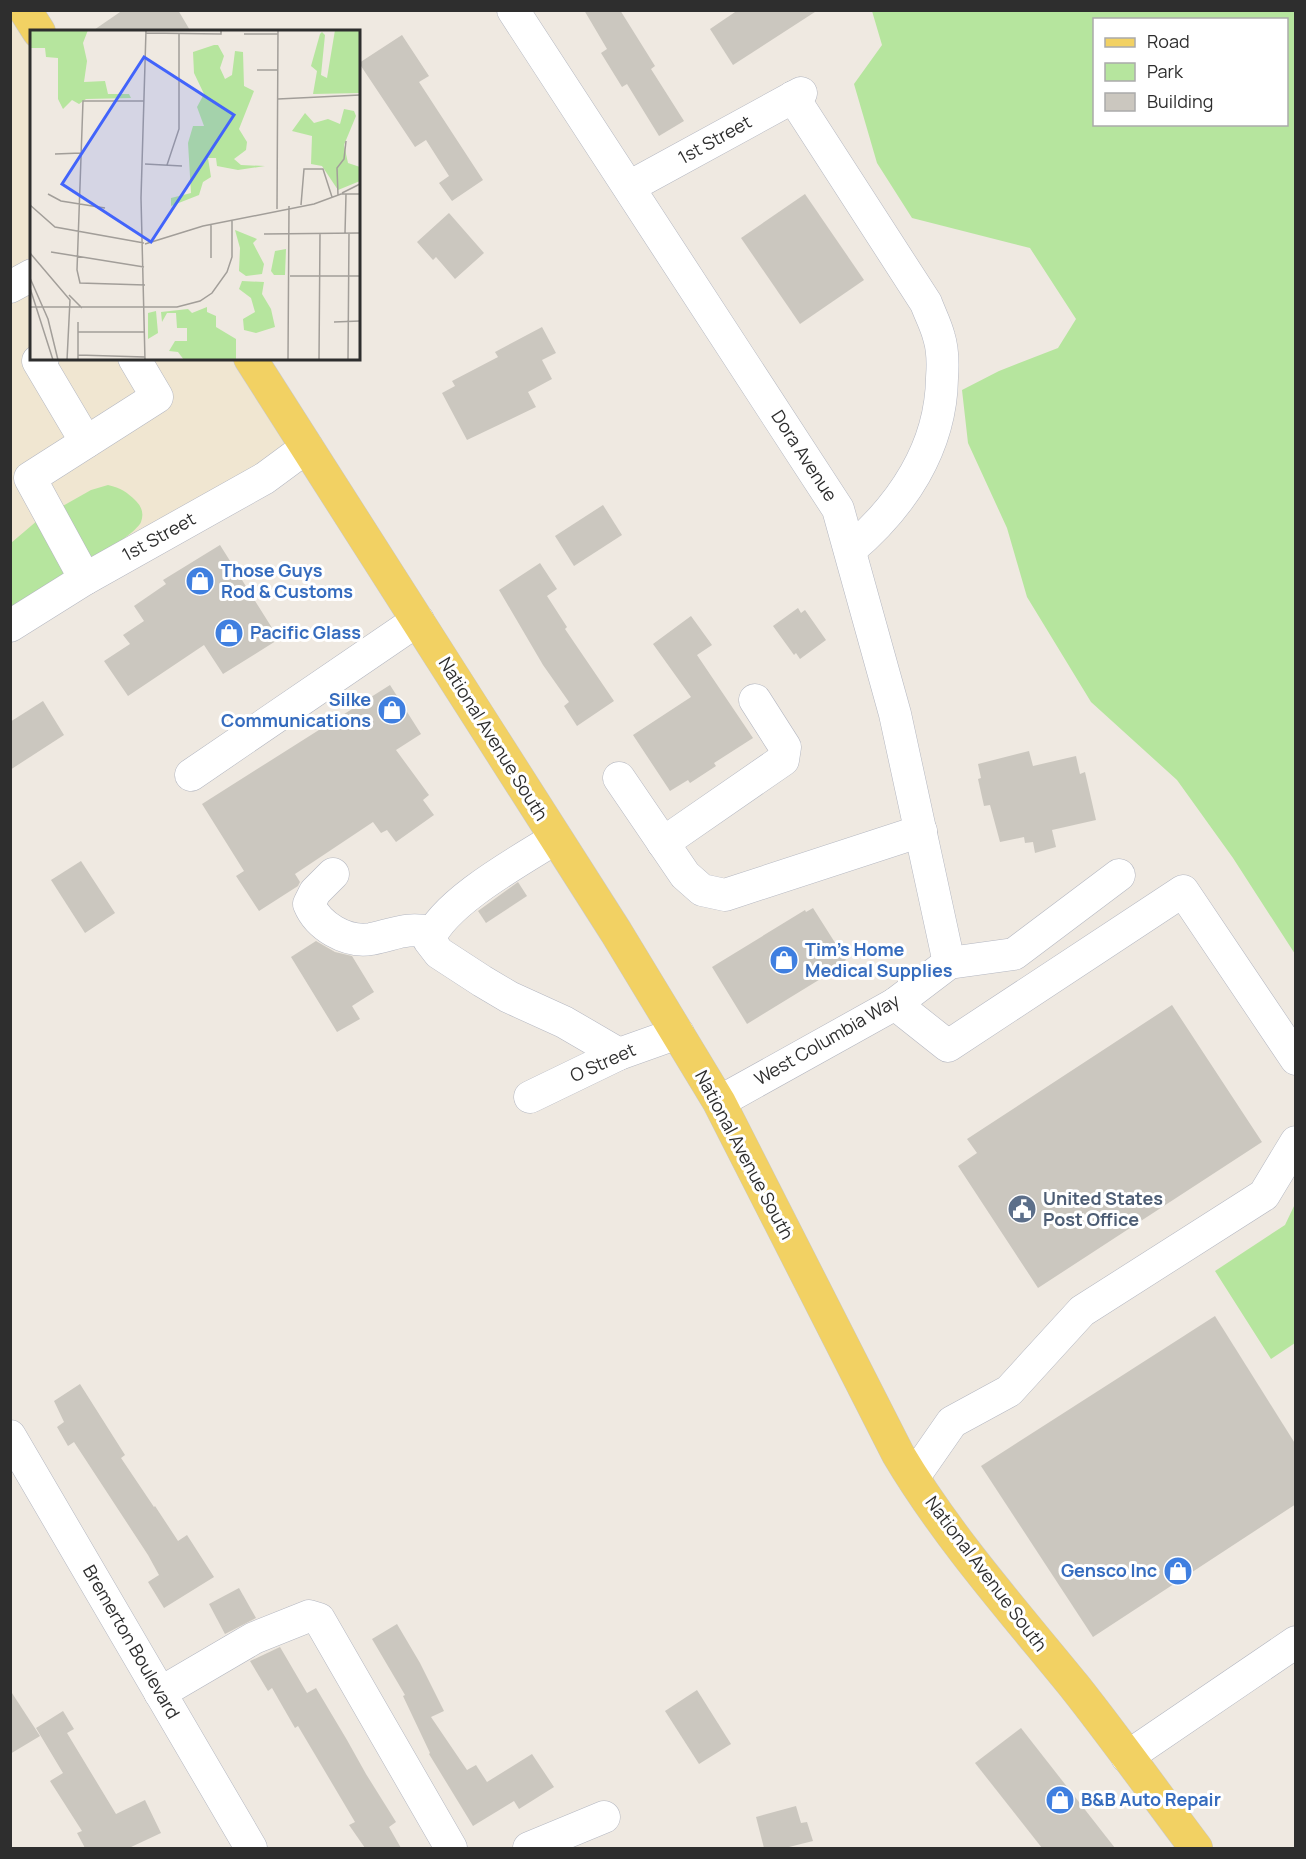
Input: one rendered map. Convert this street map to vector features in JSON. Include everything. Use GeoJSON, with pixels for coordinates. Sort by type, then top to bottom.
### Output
{"type":"FeatureCollection","features":[{"type":"Feature","properties":{"kind":"main road"},"geometry":{"type":"LineString","coordinates":[[25,10],[38,30]]}},
{"type":"Feature","properties":{"kind":"main road","name":"National Avenue South"},"geometry":{"type":"LineString","coordinates":[[251,360],[616,932],[719,1102],[898,1454],[913,1478],[1000,1598],[1075,1688],[1196,1848]]}},
{"type":"Feature","properties":{"kind":"street","name":"Dora Avenue"},"geometry":{"type":"LineString","coordinates":[[513,10],[838,509],[895,714],[949,963]]}},
{"type":"Feature","properties":{"kind":"street","name":"1st Street"},"geometry":{"type":"LineString","coordinates":[[628,187],[797,95],[819,135],[926,303],[940,337],[943,364],[940,412],[933,437],[919,468],[890,511],[869,534],[850,550]]}},
{"type":"Feature","properties":{"kind":"street"},"geometry":{"type":"LineString","coordinates":[[10,287],[30,276]]}},
{"type":"Feature","properties":{"kind":"street"},"geometry":{"type":"LineString","coordinates":[[40,360],[38,361],[86,442]]}},
{"type":"Feature","properties":{"kind":"street"},"geometry":{"type":"LineString","coordinates":[[85,579],[30,478],[157,397],[135,360]]}},
{"type":"Feature","properties":{"kind":"street","name":"1st Street"},"geometry":{"type":"LineString","coordinates":[[10,626],[85,579],[265,478],[307,447]]}},
{"type":"Feature","properties":{"kind":"street"},"geometry":{"type":"LineString","coordinates":[[191,775],[417,620]]}},
{"type":"Feature","properties":{"kind":"street"},"geometry":{"type":"LineString","coordinates":[[663,843],[783,760],[785,747],[755,700]]}},
{"type":"Feature","properties":{"kind":"street"},"geometry":{"type":"LineString","coordinates":[[619,778],[685,875],[702,890],[725,895],[921,831]]}},
{"type":"Feature","properties":{"kind":"street"},"geometry":{"type":"LineString","coordinates":[[556,838],[487,881],[433,928],[429,940],[439,953],[509,997],[564,1022],[619,1054]]}},
{"type":"Feature","properties":{"kind":"street"},"geometry":{"type":"LineString","coordinates":[[333,874],[315,892],[309,904],[314,915],[331,930],[354,939],[369,939],[415,929],[432,932]]}},
{"type":"Feature","properties":{"kind":"street","name":"West Columbia Way"},"geometry":{"type":"LineString","coordinates":[[719,1102],[895,1004],[949,963],[1014,954],[1119,875]]}},
{"type":"Feature","properties":{"kind":"street"},"geometry":{"type":"LineString","coordinates":[[895,1004],[948,1046],[1183,891],[1296,1059]]}},
{"type":"Feature","properties":{"kind":"street","name":"O Street"},"geometry":{"type":"LineString","coordinates":[[530,1097],[619,1054],[678,1033]]}},
{"type":"Feature","properties":{"kind":"street"},"geometry":{"type":"LineString","coordinates":[[913,1478],[952,1422],[1009,1391],[1082,1311],[1264,1195],[1296,1142]]}},
{"type":"Feature","properties":{"kind":"street","name":"Bremerton Boulevard"},"geometry":{"type":"LineString","coordinates":[[10,1436],[251,1848]]}},
{"type":"Feature","properties":{"kind":"street"},"geometry":{"type":"LineString","coordinates":[[160,1693],[254,1638],[309,1616],[319,1619],[451,1848]]}},
{"type":"Feature","properties":{"kind":"street"},"geometry":{"type":"LineString","coordinates":[[1127,1757],[1296,1642]]}},
{"type":"Feature","properties":{"kind":"street"},"geometry":{"type":"LineString","coordinates":[[529,1848],[604,1817]]}},
{"type":"Feature","properties":{"kind":"shaded area"},"geometry":{"type":"Polygon","coordinates":[[[10,11],[30,30],[30,360],[251,360],[307,447],[11,626],[10,11]]]}},
{"type":"Feature","properties":{"kind":"green space"},"geometry":{"type":"Polygon","coordinates":[[[872,11],[1295,11],[1295,954],[1233,858],[1177,780],[1091,702],[1027,597],[1007,528],[968,443],[962,390],[999,371],[1058,348],[1076,319],[1030,248],[912,218],[877,163],[854,84],[882,45],[872,11]]]}},
{"type":"Feature","properties":{"kind":"green space"},"geometry":{"type":"Polygon","coordinates":[[[108,485],[130,495],[141,508],[141,522],[135,530],[103,554],[11,611],[11,543],[38,520],[91,490],[108,485]]]}},
{"type":"Feature","properties":{"kind":"green space"},"geometry":{"type":"Polygon","coordinates":[[[1295,1204],[1295,1343],[1271,1359],[1215,1271],[1285,1225],[1295,1204]]]}},
{"type":"Feature","properties":{"kind":"building"},"geometry":{"type":"Polygon","coordinates":[[[123,10],[178,10],[190,30],[94,30],[123,10]]]}},
{"type":"Feature","properties":{"kind":"building"},"geometry":{"type":"Polygon","coordinates":[[[584,10],[620,10],[655,66],[651,69],[684,121],[659,136],[627,84],[622,87],[601,53],[607,49],[584,10]]]}},
{"type":"Feature","properties":{"kind":"building"},"geometry":{"type":"Polygon","coordinates":[[[738,10],[818,10],[733,65],[710,29],[738,10]]]}},
{"type":"Feature","properties":{"kind":"building"},"geometry":{"type":"Polygon","coordinates":[[[402,35],[429,76],[419,82],[483,180],[452,201],[439,183],[449,176],[426,140],[415,147],[360,62],[402,35]]]}},
{"type":"Feature","properties":{"kind":"building"},"geometry":{"type":"Polygon","coordinates":[[[805,194],[864,280],[800,324],[741,238],[805,194]]]}},
{"type":"Feature","properties":{"kind":"building"},"geometry":{"type":"Polygon","coordinates":[[[449,213],[484,253],[455,279],[436,257],[433,260],[417,242],[449,213]]]}},
{"type":"Feature","properties":{"kind":"building"},"geometry":{"type":"Polygon","coordinates":[[[542,327],[556,353],[542,360],[552,379],[528,392],[536,407],[467,440],[442,393],[455,386],[452,381],[498,357],[495,352],[542,327]]]}},
{"type":"Feature","properties":{"kind":"building"},"geometry":{"type":"Polygon","coordinates":[[[603,505],[622,535],[574,566],[555,536],[603,505]]]}},
{"type":"Feature","properties":{"kind":"building"},"geometry":{"type":"Polygon","coordinates":[[[220,545],[279,639],[223,674],[204,645],[128,696],[104,661],[130,644],[123,635],[144,621],[134,606],[166,584],[163,580],[220,545]]]}},
{"type":"Feature","properties":{"kind":"building"},"geometry":{"type":"Polygon","coordinates":[[[540,563],[557,589],[547,596],[567,627],[565,629],[614,701],[577,726],[564,706],[569,702],[543,665],[499,590],[540,563]]]}},
{"type":"Feature","properties":{"kind":"building"},"geometry":{"type":"Polygon","coordinates":[[[798,608],[801,613],[805,610],[826,640],[800,659],[796,653],[794,655],[773,626],[798,608]]]}},
{"type":"Feature","properties":{"kind":"building"},"geometry":{"type":"Polygon","coordinates":[[[691,616],[712,645],[697,655],[753,738],[714,763],[716,766],[690,783],[688,780],[670,791],[633,735],[691,697],[653,644],[691,616]]]}},
{"type":"Feature","properties":{"kind":"building"},"geometry":{"type":"Polygon","coordinates":[[[390,685],[421,734],[396,750],[429,795],[423,800],[434,815],[396,842],[387,830],[381,833],[373,822],[295,874],[300,882],[298,886],[259,911],[236,876],[244,871],[202,804],[390,685]]]}},
{"type":"Feature","properties":{"kind":"building"},"geometry":{"type":"Polygon","coordinates":[[[43,701],[64,735],[10,770],[10,722],[43,701]]]}},
{"type":"Feature","properties":{"kind":"building"},"geometry":{"type":"Polygon","coordinates":[[[1029,751],[1033,766],[1076,756],[1080,774],[1085,772],[1096,820],[1052,830],[1056,847],[1035,853],[1033,842],[1025,843],[1024,837],[1000,842],[990,805],[984,806],[978,779],[981,778],[978,764],[1029,751]]]}},
{"type":"Feature","properties":{"kind":"building"},"geometry":{"type":"Polygon","coordinates":[[[81,861],[115,913],[85,933],[51,880],[81,861]]]}},
{"type":"Feature","properties":{"kind":"building"},"geometry":{"type":"Polygon","coordinates":[[[518,882],[527,896],[486,923],[478,911],[518,882]]]}},
{"type":"Feature","properties":{"kind":"building"},"geometry":{"type":"Polygon","coordinates":[[[813,908],[846,960],[839,965],[840,967],[747,1024],[712,967],[805,910],[806,912],[813,908]]]}},
{"type":"Feature","properties":{"kind":"building"},"geometry":{"type":"Polygon","coordinates":[[[316,941],[335,952],[352,956],[374,992],[352,1006],[360,1019],[337,1032],[291,957],[316,941]]]}},
{"type":"Feature","properties":{"kind":"building"},"geometry":{"type":"Polygon","coordinates":[[[1172,1005],[1262,1142],[1038,1288],[958,1166],[977,1153],[967,1139],[1172,1005]]]}},
{"type":"Feature","properties":{"kind":"building"},"geometry":{"type":"Polygon","coordinates":[[[1215,1316],[1296,1445],[1296,1504],[1093,1637],[981,1466],[1215,1316]]]}},
{"type":"Feature","properties":{"kind":"building"},"geometry":{"type":"Polygon","coordinates":[[[80,1384],[125,1455],[121,1458],[154,1507],[178,1541],[187,1535],[214,1577],[164,1608],[148,1582],[159,1575],[148,1555],[74,1442],[68,1446],[57,1427],[64,1422],[54,1401],[80,1384]]]}},
{"type":"Feature","properties":{"kind":"building"},"geometry":{"type":"Polygon","coordinates":[[[239,1588],[256,1618],[225,1634],[209,1604],[239,1588]]]}},
{"type":"Feature","properties":{"kind":"building"},"geometry":{"type":"Polygon","coordinates":[[[397,1624],[444,1711],[431,1717],[467,1770],[476,1765],[487,1782],[532,1754],[554,1787],[519,1809],[514,1801],[473,1826],[429,1754],[403,1696],[405,1695],[372,1639],[397,1624]]]}},
{"type":"Feature","properties":{"kind":"building"},"geometry":{"type":"Polygon","coordinates":[[[280,1647],[307,1693],[316,1688],[396,1822],[389,1827],[401,1848],[365,1848],[349,1825],[355,1822],[298,1726],[295,1728],[272,1688],[268,1691],[250,1661],[280,1647]]]}},
{"type":"Feature","properties":{"kind":"building"},"geometry":{"type":"Polygon","coordinates":[[[10,1690],[40,1736],[10,1754],[10,1690]]]}},
{"type":"Feature","properties":{"kind":"building"},"geometry":{"type":"Polygon","coordinates":[[[697,1690],[731,1744],[699,1764],[665,1711],[697,1690]]]}},
{"type":"Feature","properties":{"kind":"building"},"geometry":{"type":"Polygon","coordinates":[[[63,1711],[74,1729],[67,1733],[116,1814],[145,1800],[161,1833],[129,1848],[85,1848],[77,1833],[82,1831],[50,1781],[63,1773],[36,1728],[63,1711]]]}},
{"type":"Feature","properties":{"kind":"building"},"geometry":{"type":"Polygon","coordinates":[[[1021,1728],[1115,1848],[1042,1848],[975,1763],[1021,1728]]]}},
{"type":"Feature","properties":{"kind":"building"},"geometry":{"type":"Polygon","coordinates":[[[796,1806],[801,1823],[807,1822],[813,1841],[785,1848],[764,1848],[756,1817],[796,1806]]]}},
{"type":"Feature","properties":{"kind":"place","name":"Those Guys Rod & Customs"},"geometry":{"type":"Point","coordinates":[200,581]}},
{"type":"Feature","properties":{"kind":"place","name":"Pacific Glass"},"geometry":{"type":"Point","coordinates":[229,633]}},
{"type":"Feature","properties":{"kind":"place","name":"Silke Communications"},"geometry":{"type":"Point","coordinates":[392,710]}},
{"type":"Feature","properties":{"kind":"place","name":"Tim's Home Medical Supplies"},"geometry":{"type":"Point","coordinates":[784,960]}},
{"type":"Feature","properties":{"kind":"place","name":"United States Post Office"},"geometry":{"type":"Point","coordinates":[1022,1209]}},
{"type":"Feature","properties":{"kind":"place","name":"Gensco Inc"},"geometry":{"type":"Point","coordinates":[1178,1571]}},
{"type":"Feature","properties":{"kind":"place","name":"B&B Auto Repair"},"geometry":{"type":"Point","coordinates":[1060,1800]}}]}
